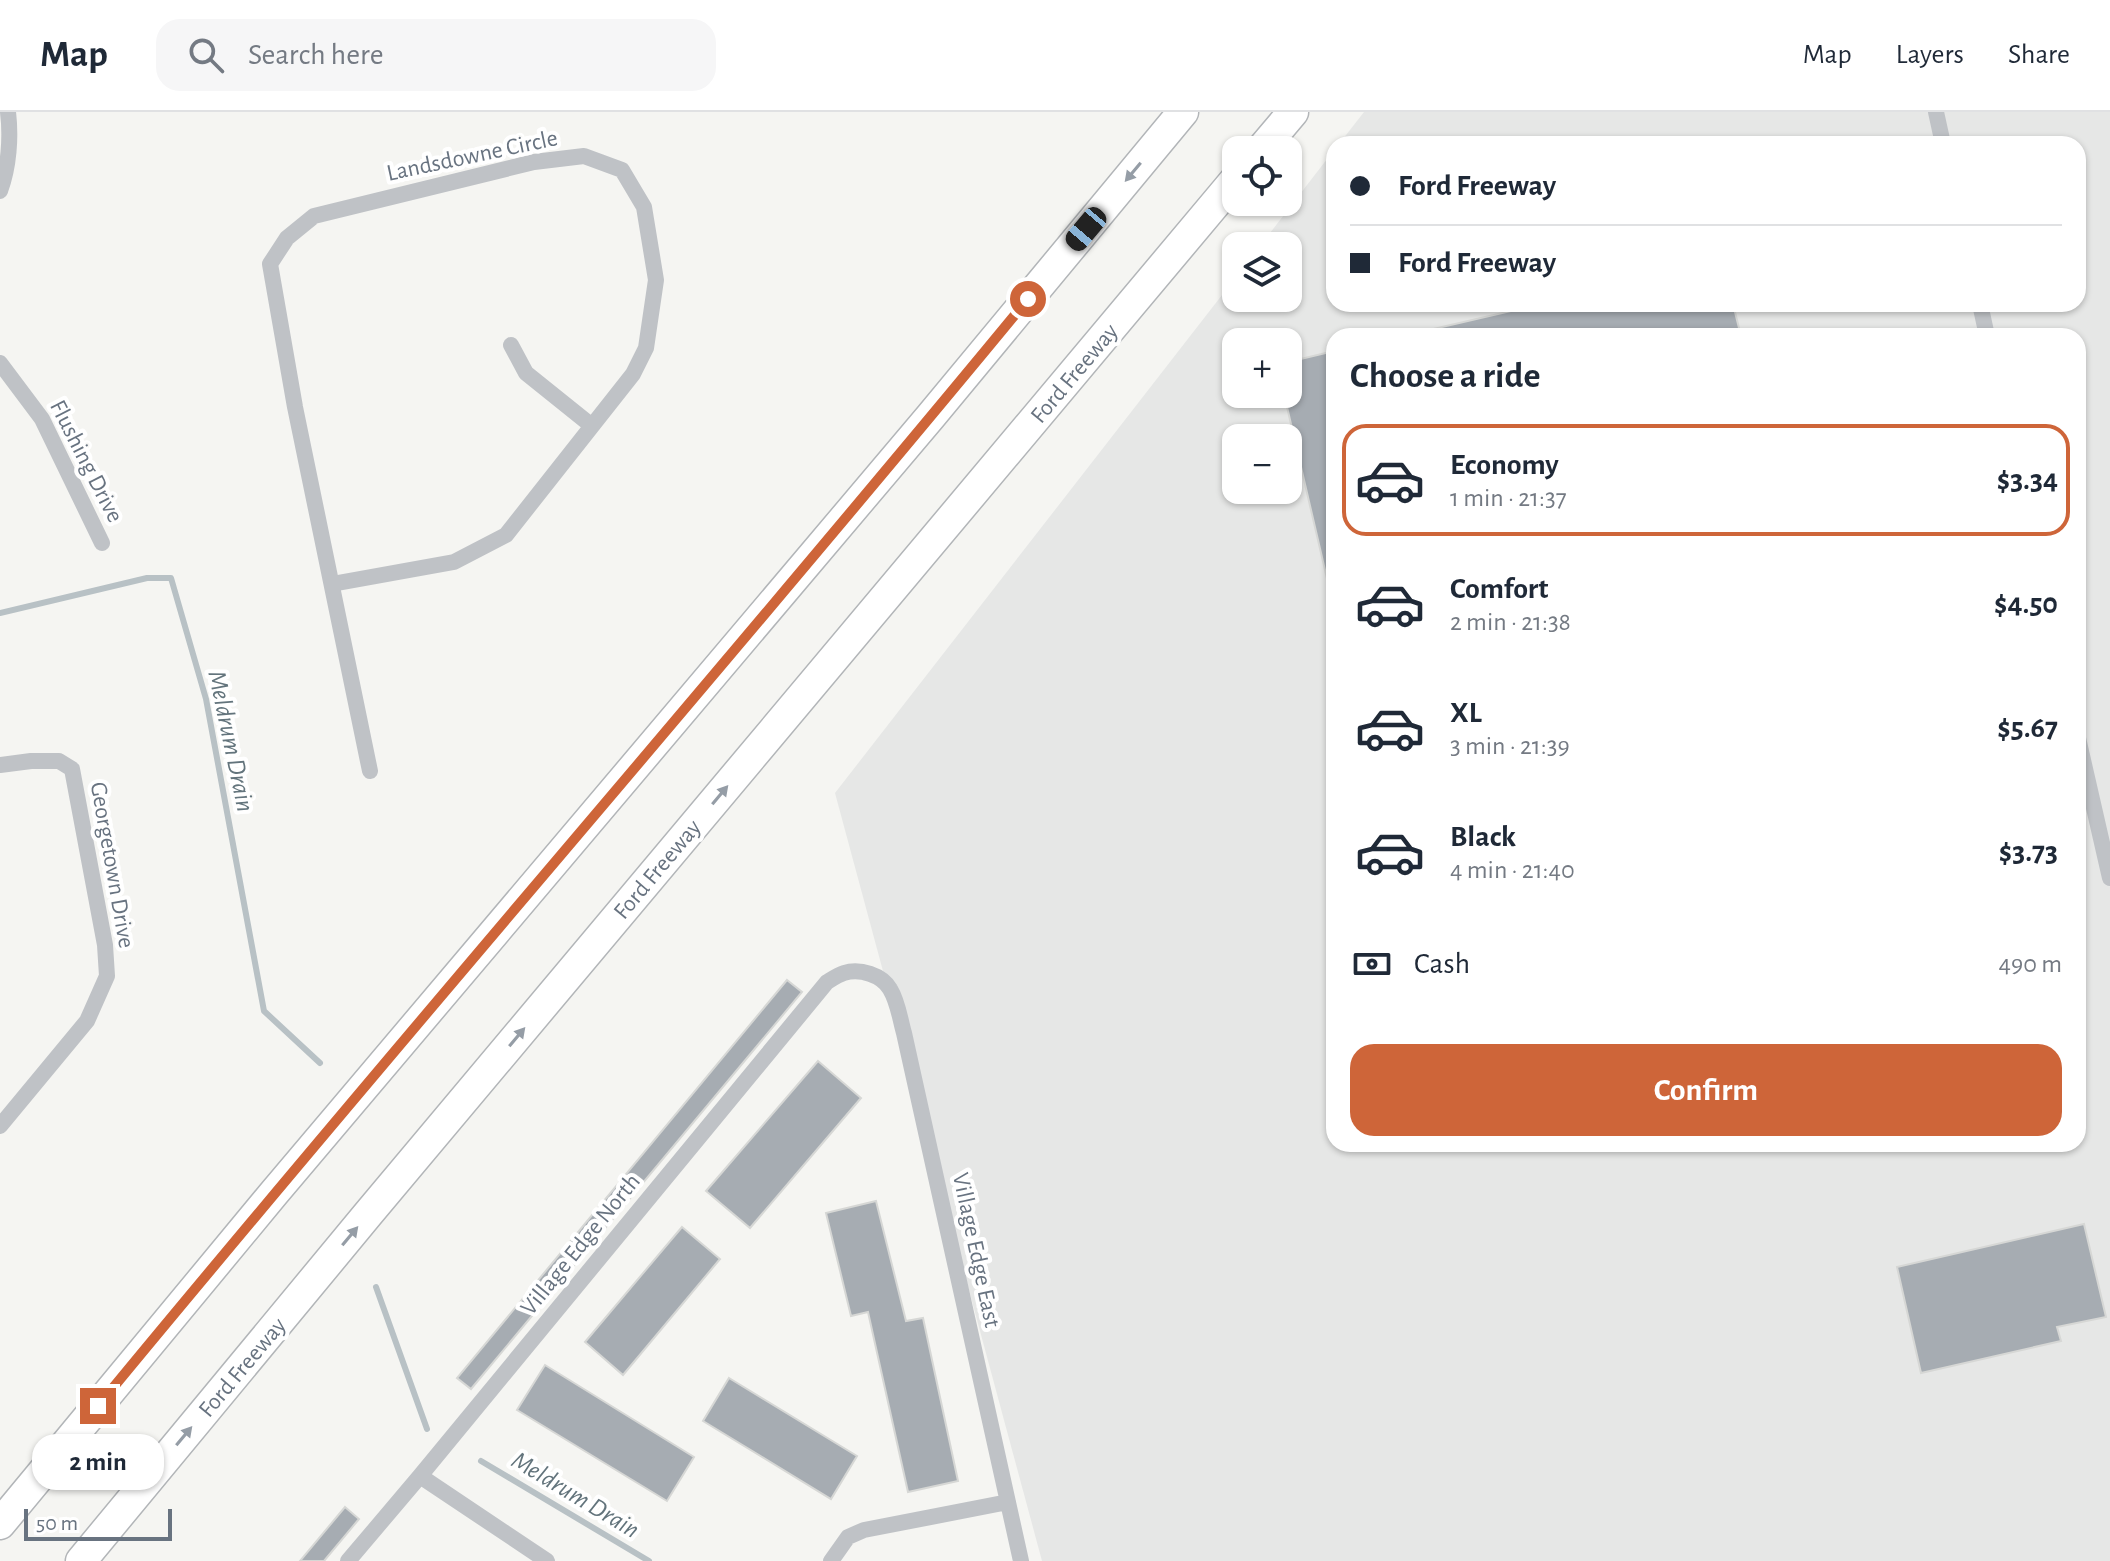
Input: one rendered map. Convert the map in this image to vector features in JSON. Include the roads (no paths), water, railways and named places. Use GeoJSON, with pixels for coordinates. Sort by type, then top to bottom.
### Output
{"type":"FeatureCollection","features":[{"type":"Feature","properties":{"kind":"highway"},"geometry":{"type":"LineString","coordinates":[[0,1524],[274,1193],[911,440],[1183,112]]}},
{"type":"Feature","properties":{"kind":"highway"},"geometry":{"type":"LineString","coordinates":[[1273,136],[1293,112]]}},
{"type":"Feature","properties":{"kind":"highway","name":"Ford Freeway"},"geometry":{"type":"LineString","coordinates":[[81,1561],[1222,196]]}},
{"type":"Feature","properties":{"kind":"street"},"geometry":{"type":"LineString","coordinates":[[0,191],[10,128],[8,112]]}},
{"type":"Feature","properties":{"kind":"street"},"geometry":{"type":"LineString","coordinates":[[1936,112],[1941,136]]}},
{"type":"Feature","properties":{"kind":"street","name":"Landsdowne Circle"},"geometry":{"type":"LineString","coordinates":[[332,584],[454,562],[506,535],[633,374],[646,348],[656,280],[644,207],[622,170],[584,156],[534,162],[314,216],[287,238],[270,264],[295,407],[370,771]]}},
{"type":"Feature","properties":{"kind":"street"},"geometry":{"type":"LineString","coordinates":[[511,345],[526,373],[592,426]]}},
{"type":"Feature","properties":{"kind":"street","name":"Flushing Drive"},"geometry":{"type":"LineString","coordinates":[[0,363],[42,419],[102,543]]}},
{"type":"Feature","properties":{"kind":"street","name":"Georgetown Drive"},"geometry":{"type":"LineString","coordinates":[[0,765],[59,761],[72,769],[105,945],[107,976],[87,1021],[0,1126]]}},
{"type":"Feature","properties":{"kind":"street"},"geometry":{"type":"LineString","coordinates":[[2086,772],[2110,878]]}},
{"type":"Feature","properties":{"kind":"street","name":"Village Edge North"},"geometry":{"type":"LineString","coordinates":[[348,1561],[827,982],[843,973],[857,971]]}},
{"type":"Feature","properties":{"kind":"street","name":"Village Edge East"},"geometry":{"type":"LineString","coordinates":[[857,971],[883,980],[896,1002],[1021,1561]]}},
{"type":"Feature","properties":{"kind":"street"},"geometry":{"type":"LineString","coordinates":[[420,1476],[547,1561]]}},
{"type":"Feature","properties":{"kind":"street"},"geometry":{"type":"LineString","coordinates":[[831,1561],[848,1537],[864,1530],[1008,1502]]}},
{"type":"Feature","properties":{"kind":"waterway","name":"Meldrum Drain"},"geometry":{"type":"LineString","coordinates":[[0,613],[147,578],[171,578],[206,699],[264,1011],[320,1063]]}},
{"type":"Feature","properties":{"kind":"waterway","name":"Meldrum Drain"},"geometry":{"type":"LineString","coordinates":[[376,1287],[427,1429]]}},
{"type":"Feature","properties":{"kind":"waterway","name":"Meldrum Drain"},"geometry":{"type":"LineString","coordinates":[[481,1461],[649,1561]]}}]}
